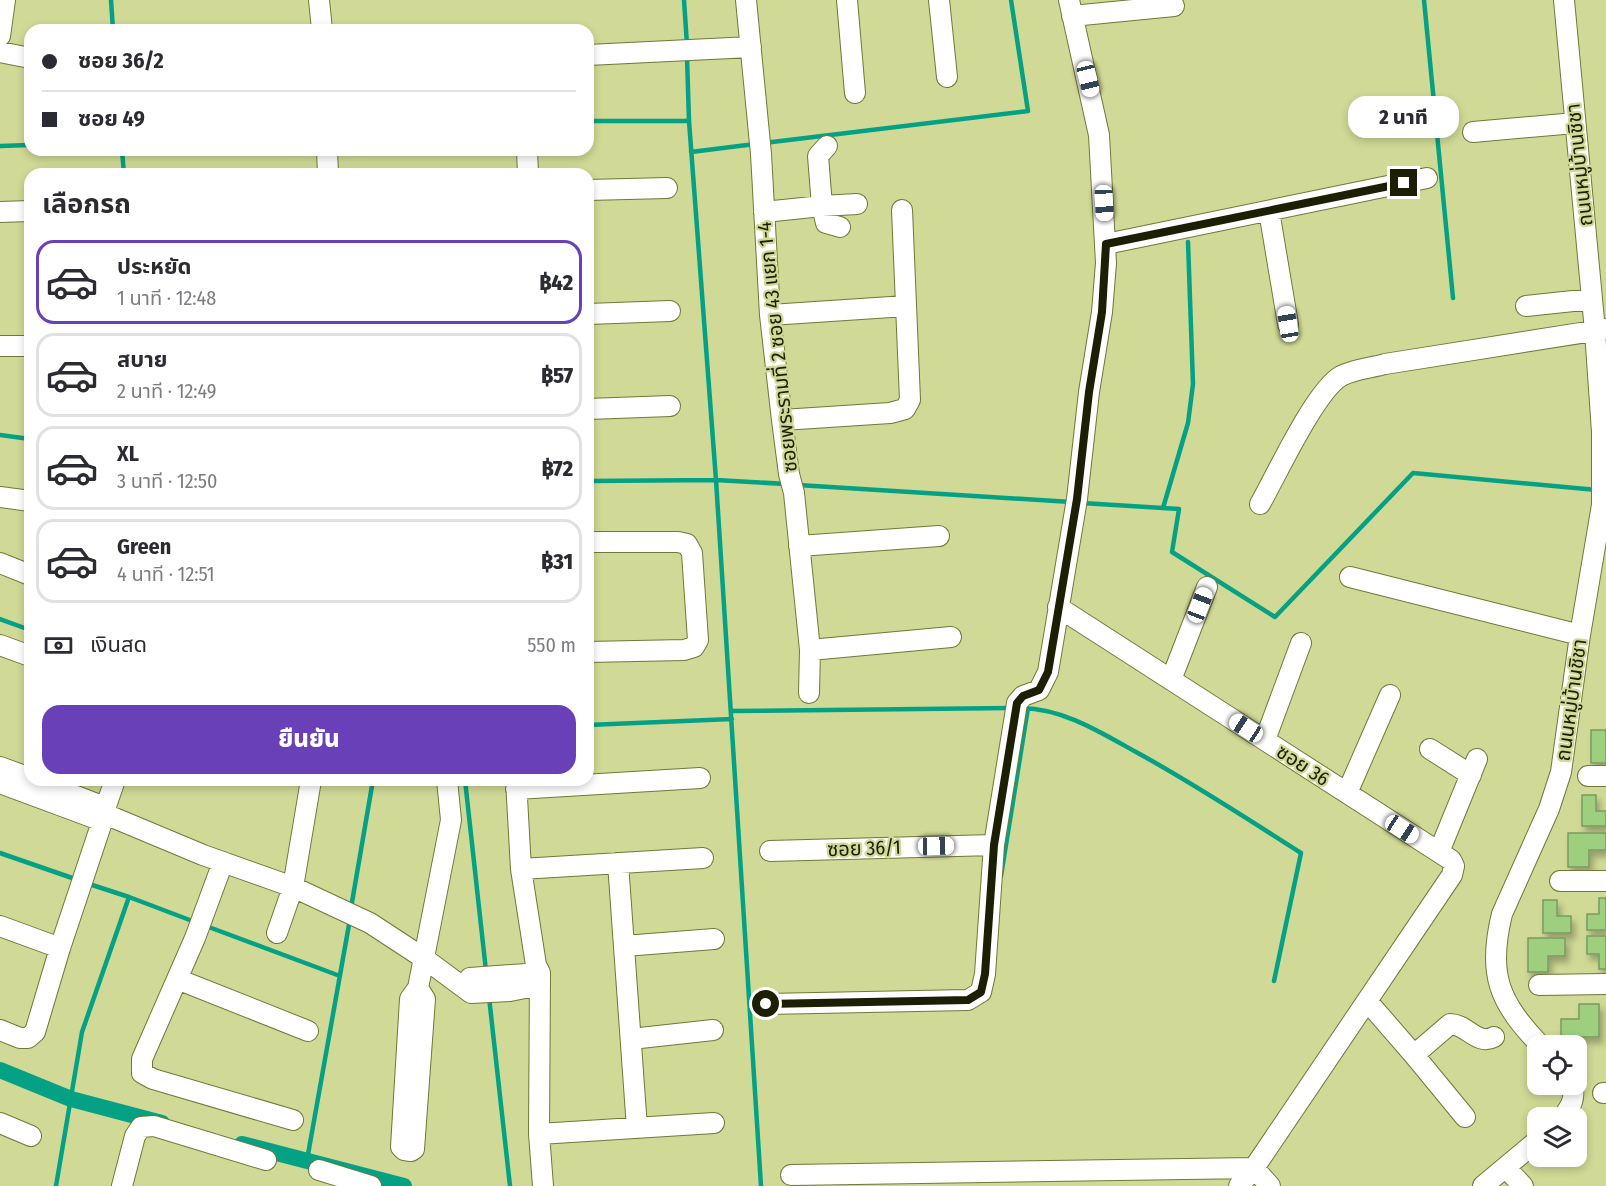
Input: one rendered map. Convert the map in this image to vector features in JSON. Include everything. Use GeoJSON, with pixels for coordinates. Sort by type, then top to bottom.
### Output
{"type":"FeatureCollection","features":[{"type":"Feature","properties":{"kind":"street"},"geometry":{"type":"LineString","coordinates":[[0,36],[5,0]]}},
{"type":"Feature","properties":{"kind":"street"},"geometry":{"type":"LineString","coordinates":[[319,0],[321,24]]}},
{"type":"Feature","properties":{"kind":"street","name":"ซอยพระรามที่ 2 ซอย 43 แยก 1-4"},"geometry":{"type":"LineString","coordinates":[[746,0],[761,154],[770,315],[810,650],[809,693]]}},
{"type":"Feature","properties":{"kind":"street"},"geometry":{"type":"LineString","coordinates":[[847,0],[855,93]]}},
{"type":"Feature","properties":{"kind":"street"},"geometry":{"type":"LineString","coordinates":[[939,0],[947,77]]}},
{"type":"Feature","properties":{"kind":"street","name":"ถนนหมู่บ้านชิชา"},"geometry":{"type":"LineString","coordinates":[[1530,1035],[1509,1009],[1501,992],[1496,972],[1497,932],[1502,914],[1549,809],[1561,772],[1604,480],[1601,330],[1592,299],[1564,0]]}},
{"type":"Feature","properties":{"kind":"street"},"geometry":{"type":"LineString","coordinates":[[766,1004],[968,1000],[981,992],[985,974],[994,845],[1017,703],[1023,696],[1039,690],[1048,672],[1075,507],[1089,392],[1102,312],[1106,244],[1099,135],[1095,108],[1070,8],[1174,6]]}},
{"type":"Feature","properties":{"kind":"street"},"geometry":{"type":"LineString","coordinates":[[594,55],[751,47]]}},
{"type":"Feature","properties":{"kind":"street"},"geometry":{"type":"LineString","coordinates":[[0,52],[24,57]]}},
{"type":"Feature","properties":{"kind":"street"},"geometry":{"type":"LineString","coordinates":[[1473,132],[1575,123]]}},
{"type":"Feature","properties":{"kind":"street"},"geometry":{"type":"LineString","coordinates":[[827,146],[818,156],[822,206],[826,223],[840,226]]}},
{"type":"Feature","properties":{"kind":"street"},"geometry":{"type":"LineString","coordinates":[[1106,244],[1427,178]]}},
{"type":"Feature","properties":{"kind":"street"},"geometry":{"type":"LineString","coordinates":[[594,190],[667,188]]}},
{"type":"Feature","properties":{"kind":"street"},"geometry":{"type":"LineString","coordinates":[[764,212],[857,204]]}},
{"type":"Feature","properties":{"kind":"street"},"geometry":{"type":"LineString","coordinates":[[782,420],[890,413],[905,409],[910,400],[902,210]]}},
{"type":"Feature","properties":{"kind":"street"},"geometry":{"type":"LineString","coordinates":[[0,212],[24,211]]}},
{"type":"Feature","properties":{"kind":"street"},"geometry":{"type":"LineString","coordinates":[[1269,211],[1288,324]]}},
{"type":"Feature","properties":{"kind":"street"},"geometry":{"type":"LineString","coordinates":[[1526,306],[1592,299]]}},
{"type":"Feature","properties":{"kind":"street"},"geometry":{"type":"LineString","coordinates":[[770,315],[906,306]]}},
{"type":"Feature","properties":{"kind":"street"},"geometry":{"type":"LineString","coordinates":[[594,314],[670,311]]}},
{"type":"Feature","properties":{"kind":"street"},"geometry":{"type":"LineString","coordinates":[[1260,504],[1319,398],[1339,377],[1385,364],[1601,330]]}},
{"type":"Feature","properties":{"kind":"street"},"geometry":{"type":"LineString","coordinates":[[0,346],[24,346]]}},
{"type":"Feature","properties":{"kind":"street"},"geometry":{"type":"LineString","coordinates":[[594,410],[670,406]]}},
{"type":"Feature","properties":{"kind":"street"},"geometry":{"type":"LineString","coordinates":[[0,497],[24,500]]}},
{"type":"Feature","properties":{"kind":"street"},"geometry":{"type":"LineString","coordinates":[[799,546],[939,536]]}},
{"type":"Feature","properties":{"kind":"street"},"geometry":{"type":"LineString","coordinates":[[594,542],[678,542],[687,544],[692,553],[698,640],[694,646],[684,650],[594,652]]}},
{"type":"Feature","properties":{"kind":"street"},"geometry":{"type":"LineString","coordinates":[[0,562],[24,572]]}},
{"type":"Feature","properties":{"kind":"street"},"geometry":{"type":"LineString","coordinates":[[1350,577],[1580,634]]}},
{"type":"Feature","properties":{"kind":"street"},"geometry":{"type":"LineString","coordinates":[[1171,680],[1207,587]]}},
{"type":"Feature","properties":{"kind":"street","name":"ซอย 36"},"geometry":{"type":"LineString","coordinates":[[1058,607],[1451,860],[1454,866],[1452,875],[1368,1002]]}},
{"type":"Feature","properties":{"kind":"street"},"geometry":{"type":"LineString","coordinates":[[810,650],[951,637]]}},
{"type":"Feature","properties":{"kind":"street"},"geometry":{"type":"LineString","coordinates":[[1265,740],[1301,643]]}},
{"type":"Feature","properties":{"kind":"street"},"geometry":{"type":"LineString","coordinates":[[0,645],[24,654]]}},
{"type":"Feature","properties":{"kind":"street"},"geometry":{"type":"LineString","coordinates":[[1347,793],[1390,695]]}},
{"type":"Feature","properties":{"kind":"street"},"geometry":{"type":"LineString","coordinates":[[1430,749],[1474,767],[1439,852]]}},
{"type":"Feature","properties":{"kind":"street"},"geometry":{"type":"LineString","coordinates":[[0,767],[24,776]]}},
{"type":"Feature","properties":{"kind":"street"},"geometry":{"type":"LineString","coordinates":[[594,781],[700,778]]}},
{"type":"Feature","properties":{"kind":"street"},"geometry":{"type":"LineString","coordinates":[[0,783],[104,814]]}},
{"type":"Feature","properties":{"kind":"street"},"geometry":{"type":"LineString","coordinates":[[47,786],[104,814],[293,888],[370,923],[468,986],[540,979]]}},
{"type":"Feature","properties":{"kind":"street"},"geometry":{"type":"LineString","coordinates":[[0,1030],[20,1038],[28,1038],[34,1032],[113,786]]}},
{"type":"Feature","properties":{"kind":"street"},"geometry":{"type":"LineString","coordinates":[[277,933],[293,888],[310,786]]}},
{"type":"Feature","properties":{"kind":"street"},"geometry":{"type":"LineString","coordinates":[[418,988],[425,999],[414,1149],[411,1151],[401,1147],[410,999],[418,988],[451,820],[448,786]]}},
{"type":"Feature","properties":{"kind":"street"},"geometry":{"type":"LineString","coordinates":[[516,786],[521,869],[540,979],[539,1134],[543,1186]]}},
{"type":"Feature","properties":{"kind":"street","name":"ซอย 36/1"},"geometry":{"type":"LineString","coordinates":[[770,851],[994,845]]}},
{"type":"Feature","properties":{"kind":"street"},"geometry":{"type":"LineString","coordinates":[[521,869],[703,858]]}},
{"type":"Feature","properties":{"kind":"street"},"geometry":{"type":"LineString","coordinates":[[223,862],[195,938],[142,1059],[142,1073],[153,1079],[293,1120]]}},
{"type":"Feature","properties":{"kind":"street"},"geometry":{"type":"LineString","coordinates":[[618,863],[637,1128]]}},
{"type":"Feature","properties":{"kind":"street"},"geometry":{"type":"LineString","coordinates":[[1560,881],[1606,881]]}},
{"type":"Feature","properties":{"kind":"street"},"geometry":{"type":"LineString","coordinates":[[0,926],[60,948]]}},
{"type":"Feature","properties":{"kind":"street"},"geometry":{"type":"LineString","coordinates":[[624,946],[714,939]]}},
{"type":"Feature","properties":{"kind":"street"},"geometry":{"type":"LineString","coordinates":[[177,979],[308,1031]]}},
{"type":"Feature","properties":{"kind":"street"},"geometry":{"type":"LineString","coordinates":[[1539,985],[1606,984]]}},
{"type":"Feature","properties":{"kind":"street"},"geometry":{"type":"LineString","coordinates":[[1239,1186],[1254,1168],[1368,1002],[1465,1117]]}},
{"type":"Feature","properties":{"kind":"street"},"geometry":{"type":"LineString","coordinates":[[1414,1055],[1450,1024],[1457,1024],[1484,1039],[1494,1036]]}},
{"type":"Feature","properties":{"kind":"street"},"geometry":{"type":"LineString","coordinates":[[631,1039],[713,1030]]}},
{"type":"Feature","properties":{"kind":"street"},"geometry":{"type":"LineString","coordinates":[[0,1123],[31,1136]]}},
{"type":"Feature","properties":{"kind":"street"},"geometry":{"type":"LineString","coordinates":[[539,1134],[714,1124]]}},
{"type":"Feature","properties":{"kind":"street"},"geometry":{"type":"LineString","coordinates":[[122,1186],[135,1136],[141,1127],[154,1126],[266,1160]]}},
{"type":"Feature","properties":{"kind":"street"},"geometry":{"type":"LineString","coordinates":[[1483,1186],[1527,1150]]}},
{"type":"Feature","properties":{"kind":"street"},"geometry":{"type":"LineString","coordinates":[[791,1175],[910,1180],[1101,1178],[1254,1168]]}},
{"type":"Feature","properties":{"kind":"street"},"geometry":{"type":"LineString","coordinates":[[1254,1168],[1270,1186]]}},
{"type":"Feature","properties":{"kind":"street"},"geometry":{"type":"LineString","coordinates":[[1506,1168],[1523,1186]]}},
{"type":"Feature","properties":{"kind":"street"},"geometry":{"type":"LineString","coordinates":[[319,1170],[371,1186]]}},
{"type":"Feature","properties":{"kind":"building"},"geometry":{"type":"Polygon","coordinates":[[[1591,730],[1606,730],[1606,763],[1591,763],[1591,730]]]}},
{"type":"Feature","properties":{"kind":"building"},"geometry":{"type":"Polygon","coordinates":[[[1582,795],[1596,795],[1596,811],[1606,811],[1606,826],[1582,826],[1582,795]]]}},
{"type":"Feature","properties":{"kind":"building"},"geometry":{"type":"Polygon","coordinates":[[[1568,833],[1606,833],[1606,850],[1589,850],[1589,867],[1568,867],[1568,833]]]}},
{"type":"Feature","properties":{"kind":"building"},"geometry":{"type":"Polygon","coordinates":[[[1599,898],[1606,898],[1606,930],[1587,930],[1587,914],[1599,914],[1599,898]]]}},
{"type":"Feature","properties":{"kind":"building"},"geometry":{"type":"Polygon","coordinates":[[[1543,900],[1557,900],[1557,916],[1571,916],[1571,933],[1543,933],[1543,900]]]}},
{"type":"Feature","properties":{"kind":"building"},"geometry":{"type":"Polygon","coordinates":[[[1587,936],[1606,936],[1606,969],[1599,969],[1599,954],[1587,954],[1587,936]]]}},
{"type":"Feature","properties":{"kind":"building"},"geometry":{"type":"Polygon","coordinates":[[[1528,938],[1565,938],[1565,956],[1548,956],[1548,972],[1528,972],[1528,938]]]}},
{"type":"Feature","properties":{"kind":"building"},"geometry":{"type":"Polygon","coordinates":[[[1579,1004],[1599,1004],[1599,1037],[1561,1035],[1561,1019],[1579,1019],[1579,1004]]]}},
{"type":"Feature","properties":{"kind":"waterway"},"geometry":{"type":"LineString","coordinates":[[111,0],[113,24]]}},
{"type":"Feature","properties":{"kind":"waterway"},"geometry":{"type":"LineString","coordinates":[[684,0],[687,45]]}},
{"type":"Feature","properties":{"kind":"waterway"},"geometry":{"type":"LineString","coordinates":[[764,143],[1028,111],[1011,0]]}},
{"type":"Feature","properties":{"kind":"waterway"},"geometry":{"type":"LineString","coordinates":[[1424,0],[1453,298]]}},
{"type":"Feature","properties":{"kind":"waterway"},"geometry":{"type":"LineString","coordinates":[[687,57],[689,121],[716,480],[761,1186]]}},
{"type":"Feature","properties":{"kind":"waterway"},"geometry":{"type":"LineString","coordinates":[[594,121],[689,121]]}},
{"type":"Feature","properties":{"kind":"waterway"},"geometry":{"type":"LineString","coordinates":[[691,152],[755,144]]}},
{"type":"Feature","properties":{"kind":"waterway"},"geometry":{"type":"LineString","coordinates":[[0,146],[24,145]]}},
{"type":"Feature","properties":{"kind":"waterway"},"geometry":{"type":"LineString","coordinates":[[122,156],[124,168]]}},
{"type":"Feature","properties":{"kind":"waterway"},"geometry":{"type":"LineString","coordinates":[[1163,508],[1188,423],[1193,384],[1188,242]]}},
{"type":"Feature","properties":{"kind":"waterway"},"geometry":{"type":"LineString","coordinates":[[0,435],[24,438]]}},
{"type":"Feature","properties":{"kind":"waterway"},"geometry":{"type":"LineString","coordinates":[[1082,503],[1179,509],[1172,552],[1275,617],[1413,473],[1597,490]]}},
{"type":"Feature","properties":{"kind":"waterway"},"geometry":{"type":"LineString","coordinates":[[594,481],[716,480],[786,484]]}},
{"type":"Feature","properties":{"kind":"waterway"},"geometry":{"type":"LineString","coordinates":[[798,485],[1071,502]]}},
{"type":"Feature","properties":{"kind":"waterway"},"geometry":{"type":"LineString","coordinates":[[0,619],[24,628]]}},
{"type":"Feature","properties":{"kind":"waterway"},"geometry":{"type":"LineString","coordinates":[[731,711],[1010,708]]}},
{"type":"Feature","properties":{"kind":"waterway"},"geometry":{"type":"LineString","coordinates":[[1022,708],[1052,712],[1095,730],[1178,776],[1301,853],[1274,981]]}},
{"type":"Feature","properties":{"kind":"waterway"},"geometry":{"type":"LineString","coordinates":[[1001,876],[1028,708]]}},
{"type":"Feature","properties":{"kind":"waterway"},"geometry":{"type":"LineString","coordinates":[[594,725],[732,719]]}},
{"type":"Feature","properties":{"kind":"waterway"},"geometry":{"type":"LineString","coordinates":[[351,908],[372,786]]}},
{"type":"Feature","properties":{"kind":"waterway"},"geometry":{"type":"LineString","coordinates":[[466,786],[486,971]]}},
{"type":"Feature","properties":{"kind":"waterway"},"geometry":{"type":"LineString","coordinates":[[0,853],[78,880]]}},
{"type":"Feature","properties":{"kind":"waterway"},"geometry":{"type":"LineString","coordinates":[[86,883],[129,897]]}},
{"type":"Feature","properties":{"kind":"waterway"},"geometry":{"type":"LineString","coordinates":[[56,1186],[82,1032],[129,897],[195,922]]}},
{"type":"Feature","properties":{"kind":"waterway"},"geometry":{"type":"LineString","coordinates":[[307,1160],[350,919]]}},
{"type":"Feature","properties":{"kind":"waterway"},"geometry":{"type":"LineString","coordinates":[[206,926],[340,976]]}},
{"type":"Feature","properties":{"kind":"waterway"},"geometry":{"type":"LineString","coordinates":[[489,997],[510,1186]]}},
{"type":"Feature","properties":{"kind":"waterway"},"geometry":{"type":"LineString","coordinates":[[0,1070],[71,1099],[162,1123]]}},
{"type":"Feature","properties":{"kind":"waterway"},"geometry":{"type":"LineString","coordinates":[[242,1144],[404,1186]]}},
{"type":"Feature","properties":{"kind":"route"},"geometry":{"type":"LineString","coordinates":[[766,1004],[968,1000],[981,992],[985,974],[994,845],[1017,703],[1018,699],[1023,696],[1039,690],[1048,672],[1077,499],[1089,392],[1102,312],[1106,244],[1404,183]]}}]}
